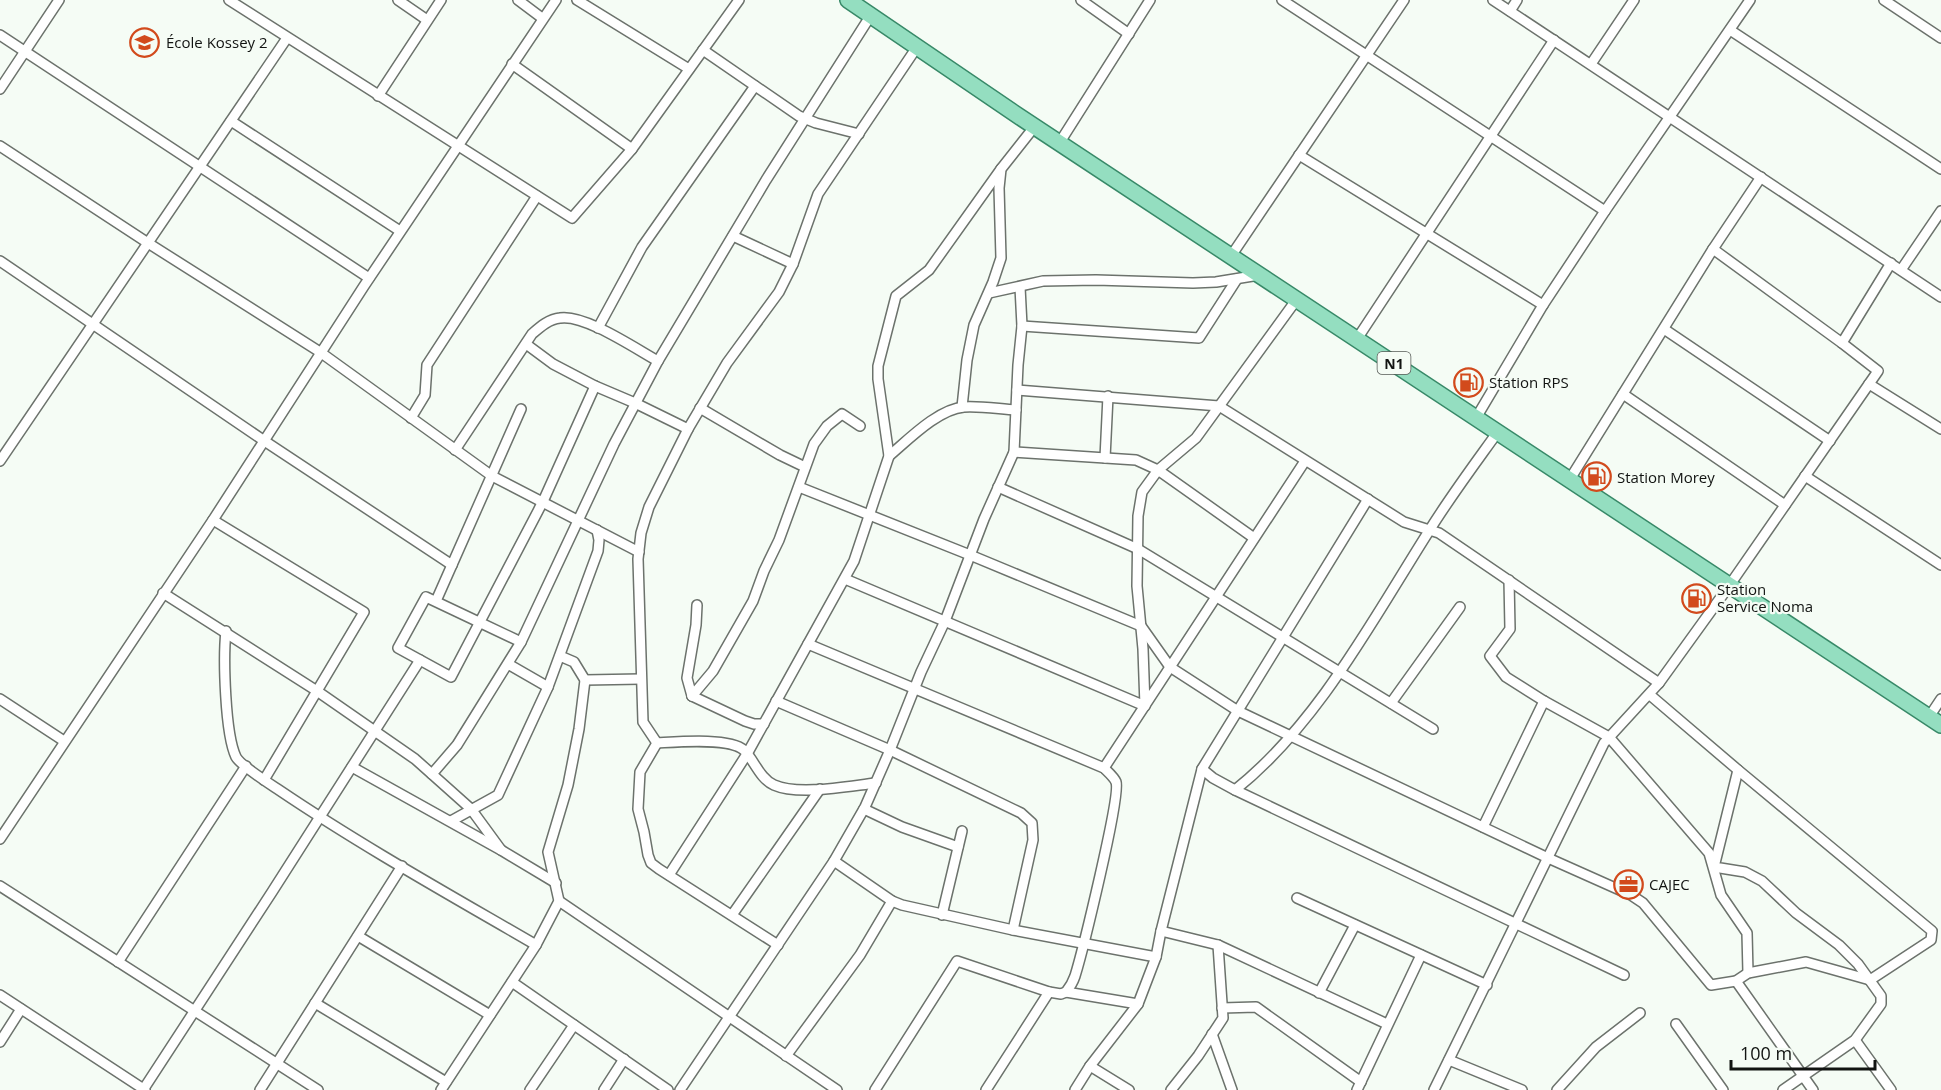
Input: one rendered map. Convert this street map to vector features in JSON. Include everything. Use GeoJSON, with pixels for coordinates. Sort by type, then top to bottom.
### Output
{"type":"FeatureCollection","features":[{"type":"Feature","properties":{"kind":"main road","name":"N1"},"geometry":{"type":"LineString","coordinates":[[861,6],[917,47],[1035,126],[1935,721]]}},
{"type":"Feature","properties":{"kind":"street"},"geometry":{"type":"LineString","coordinates":[[0,89],[59,0]]}},
{"type":"Feature","properties":{"kind":"street"},"geometry":{"type":"LineString","coordinates":[[229,0],[572,218],[632,149],[739,0]]}},
{"type":"Feature","properties":{"kind":"street"},"geometry":{"type":"LineString","coordinates":[[398,0],[427,20]]}},
{"type":"Feature","properties":{"kind":"street"},"geometry":{"type":"LineString","coordinates":[[378,96],[441,0]]}},
{"type":"Feature","properties":{"kind":"street"},"geometry":{"type":"LineString","coordinates":[[518,0],[542,18]]}},
{"type":"Feature","properties":{"kind":"street"},"geometry":{"type":"LineString","coordinates":[[0,839],[213,520],[262,440],[400,231],[556,0]]}},
{"type":"Feature","properties":{"kind":"street"},"geometry":{"type":"LineString","coordinates":[[577,0],[689,69]]}},
{"type":"Feature","properties":{"kind":"street"},"geometry":{"type":"LineString","coordinates":[[1081,0],[1129,34]]}},
{"type":"Feature","properties":{"kind":"street"},"geometry":{"type":"LineString","coordinates":[[1060,142],[1150,0]]}},
{"type":"Feature","properties":{"kind":"street"},"geometry":{"type":"LineString","coordinates":[[1282,0],[1605,212]]}},
{"type":"Feature","properties":{"kind":"street"},"geometry":{"type":"LineString","coordinates":[[1231,256],[1404,0]]}},
{"type":"Feature","properties":{"kind":"street"},"geometry":{"type":"LineString","coordinates":[[1492,0],[1941,297]]}},
{"type":"Feature","properties":{"kind":"street"},"geometry":{"type":"LineString","coordinates":[[1510,11],[1517,0]]}},
{"type":"Feature","properties":{"kind":"street"},"geometry":{"type":"LineString","coordinates":[[1591,64],[1634,0]]}},
{"type":"Feature","properties":{"kind":"street"},"geometry":{"type":"LineString","coordinates":[[1476,418],[1543,305],[1750,0]]}},
{"type":"Feature","properties":{"kind":"street"},"geometry":{"type":"LineString","coordinates":[[1884,0],[1941,38]]}},
{"type":"Feature","properties":{"kind":"street"},"geometry":{"type":"LineString","coordinates":[[432,774],[458,745],[521,642],[577,520],[635,403],[804,118],[861,6]]}},
{"type":"Feature","properties":{"kind":"street"},"geometry":{"type":"LineString","coordinates":[[1730,30],[1941,169]]}},
{"type":"Feature","properties":{"kind":"street"},"geometry":{"type":"LineString","coordinates":[[0,35],[369,278]]}},
{"type":"Feature","properties":{"kind":"street"},"geometry":{"type":"LineString","coordinates":[[0,461],[287,38]]}},
{"type":"Feature","properties":{"kind":"street"},"geometry":{"type":"LineString","coordinates":[[1357,339],[1554,40]]}},
{"type":"Feature","properties":{"kind":"street"},"geometry":{"type":"LineString","coordinates":[[657,743],[643,722],[640,679],[639,552],[641,533],[649,507],[700,408],[728,363],[779,292],[793,264],[818,194],[917,47]]}},
{"type":"Feature","properties":{"kind":"street"},"geometry":{"type":"LineString","coordinates":[[703,50],[804,118],[859,134]]}},
{"type":"Feature","properties":{"kind":"street"},"geometry":{"type":"LineString","coordinates":[[512,64],[632,149]]}},
{"type":"Feature","properties":{"kind":"street"},"geometry":{"type":"LineString","coordinates":[[598,328],[642,247],[756,86]]}},
{"type":"Feature","properties":{"kind":"street"},"geometry":{"type":"LineString","coordinates":[[231,121],[400,231]]}},
{"type":"Feature","properties":{"kind":"street"},"geometry":{"type":"LineString","coordinates":[[669,875],[747,754],[854,561],[889,456],[878,366],[896,296],[929,270],[1001,169],[1035,126]]}},
{"type":"Feature","properties":{"kind":"street"},"geometry":{"type":"LineString","coordinates":[[0,146],[320,352],[492,476],[639,552]]}},
{"type":"Feature","properties":{"kind":"street"},"geometry":{"type":"LineString","coordinates":[[1299,154],[1543,305]]}},
{"type":"Feature","properties":{"kind":"street"},"geometry":{"type":"LineString","coordinates":[[962,407],[967,360],[974,325],[989,293],[1001,258],[999,188],[1001,169]]}},
{"type":"Feature","properties":{"kind":"street"},"geometry":{"type":"LineString","coordinates":[[1570,479],[1713,249],[1761,177]]}},
{"type":"Feature","properties":{"kind":"street"},"geometry":{"type":"LineString","coordinates":[[411,418],[425,396],[427,365],[537,196]]}},
{"type":"Feature","properties":{"kind":"street"},"geometry":{"type":"LineString","coordinates":[[1901,270],[1941,212]]}},
{"type":"Feature","properties":{"kind":"street"},"geometry":{"type":"LineString","coordinates":[[734,236],[793,264]]}},
{"type":"Feature","properties":{"kind":"street"},"geometry":{"type":"LineString","coordinates":[[1434,1090],[1604,743],[1659,683],[1730,586],[1878,371],[1713,249]]}},
{"type":"Feature","properties":{"kind":"street"},"geometry":{"type":"LineString","coordinates":[[0,261],[262,440],[452,565]]}},
{"type":"Feature","properties":{"kind":"street"},"geometry":{"type":"LineString","coordinates":[[1842,343],[1891,263]]}},
{"type":"Feature","properties":{"kind":"street"},"geometry":{"type":"LineString","coordinates":[[989,293],[1043,281],[1193,283],[1261,275]]}},
{"type":"Feature","properties":{"kind":"street"},"geometry":{"type":"LineString","coordinates":[[1022,326],[1199,338],[1237,279]]}},
{"type":"Feature","properties":{"kind":"street"},"geometry":{"type":"LineString","coordinates":[[680,1090],[834,861],[864,809],[945,621],[970,555],[1014,452],[1022,326],[1020,287]]}},
{"type":"Feature","properties":{"kind":"street"},"geometry":{"type":"LineString","coordinates":[[1145,706],[1137,586],[1142,492],[1158,470],[1196,438],[1297,299]]}},
{"type":"Feature","properties":{"kind":"street"},"geometry":{"type":"LineString","coordinates":[[455,450],[532,334],[544,324],[560,318],[577,319],[658,361]]}},
{"type":"Feature","properties":{"kind":"street"},"geometry":{"type":"LineString","coordinates":[[1664,329],[1830,441]]}},
{"type":"Feature","properties":{"kind":"street"},"geometry":{"type":"LineString","coordinates":[[526,344],[553,363],[595,386],[688,429]]}},
{"type":"Feature","properties":{"kind":"street"},"geometry":{"type":"LineString","coordinates":[[1869,384],[1941,429]]}},
{"type":"Feature","properties":{"kind":"street"},"geometry":{"type":"LineString","coordinates":[[521,642],[480,622],[436,601],[426,597],[398,648],[451,677],[480,622],[542,502],[595,386]]}},
{"type":"Feature","properties":{"kind":"street"},"geometry":{"type":"LineString","coordinates":[[1017,390],[1220,406],[1404,522],[1438,533],[1659,683]]}},
{"type":"Feature","properties":{"kind":"street"},"geometry":{"type":"LineString","coordinates":[[1623,394],[1785,505]]}},
{"type":"Feature","properties":{"kind":"street"},"geometry":{"type":"LineString","coordinates":[[1105,458],[1108,396]]}},
{"type":"Feature","properties":{"kind":"street"},"geometry":{"type":"LineString","coordinates":[[889,456],[941,415],[962,407],[1016,410]]}},
{"type":"Feature","properties":{"kind":"street"},"geometry":{"type":"LineString","coordinates":[[700,408],[805,467]]}},
{"type":"Feature","properties":{"kind":"street"},"geometry":{"type":"LineString","coordinates":[[436,601],[521,409]]}},
{"type":"Feature","properties":{"kind":"street"},"geometry":{"type":"LineString","coordinates":[[692,696],[713,671],[753,601],[799,488],[814,444],[827,426],[842,414],[860,426]]}},
{"type":"Feature","properties":{"kind":"street"},"geometry":{"type":"LineString","coordinates":[[1235,789],[1257,772],[1291,736],[1363,639],[1430,530],[1497,433]]}},
{"type":"Feature","properties":{"kind":"street"},"geometry":{"type":"LineString","coordinates":[[1014,452],[1136,460],[1158,470],[1254,538]]}},
{"type":"Feature","properties":{"kind":"street"},"geometry":{"type":"LineString","coordinates":[[1104,768],[1305,461]]}},
{"type":"Feature","properties":{"kind":"street"},"geometry":{"type":"LineString","coordinates":[[1805,476],[1941,565]]}},
{"type":"Feature","properties":{"kind":"street"},"geometry":{"type":"LineString","coordinates":[[998,487],[1138,549],[1432,729]]}},
{"type":"Feature","properties":{"kind":"street"},"geometry":{"type":"LineString","coordinates":[[799,488],[970,555],[1141,626],[1170,667],[1238,711],[1631,895],[1643,903],[1711,985],[1736,981],[1748,973],[1806,962],[1870,980],[1931,940],[1932,931],[1650,695]]}},
{"type":"Feature","properties":{"kind":"street"},"geometry":{"type":"LineString","coordinates":[[1075,1090],[1090,1066],[1138,1004],[1156,957],[1202,769],[1368,499]]}},
{"type":"Feature","properties":{"kind":"street"},"geometry":{"type":"LineString","coordinates":[[213,520],[364,612],[264,780]]}},
{"type":"Feature","properties":{"kind":"street"},"geometry":{"type":"LineString","coordinates":[[451,821],[498,795],[560,656],[598,551],[597,530]]}},
{"type":"Feature","properties":{"kind":"street"},"geometry":{"type":"LineString","coordinates":[[845,579],[1145,706]]}},
{"type":"Feature","properties":{"kind":"street"},"geometry":{"type":"LineString","coordinates":[[1509,580],[1510,629],[1490,656],[1506,677],[1609,737],[1709,853],[1721,895],[1747,933],[1748,973]]}},
{"type":"Feature","properties":{"kind":"street"},"geometry":{"type":"LineString","coordinates":[[163,593],[226,631],[415,759],[471,810],[501,850]]}},
{"type":"Feature","properties":{"kind":"street"},"geometry":{"type":"LineString","coordinates":[[697,605],[687,678],[692,696],[746,721],[764,724]]}},
{"type":"Feature","properties":{"kind":"street"},"geometry":{"type":"LineString","coordinates":[[1391,703],[1460,607]]}},
{"type":"Feature","properties":{"kind":"street"},"geometry":{"type":"LineString","coordinates":[[226,631],[224,656],[230,734],[237,759],[319,817],[536,945]]}},
{"type":"Feature","properties":{"kind":"street"},"geometry":{"type":"LineString","coordinates":[[808,644],[1104,768],[1116,782],[1113,818],[1075,975],[1066,992]]}},
{"type":"Feature","properties":{"kind":"street"},"geometry":{"type":"LineString","coordinates":[[315,1003],[444,1086],[536,945],[560,901],[548,852],[568,784],[579,729],[585,680],[574,662],[560,656]]}},
{"type":"Feature","properties":{"kind":"street"},"geometry":{"type":"LineString","coordinates":[[0,995],[144,1090],[420,660]]}},
{"type":"Feature","properties":{"kind":"street"},"geometry":{"type":"LineString","coordinates":[[508,664],[548,687]]}},
{"type":"Feature","properties":{"kind":"street"},"geometry":{"type":"LineString","coordinates":[[585,680],[640,679]]}},
{"type":"Feature","properties":{"kind":"street"},"geometry":{"type":"LineString","coordinates":[[0,699],[64,741]]}},
{"type":"Feature","properties":{"kind":"street"},"geometry":{"type":"LineString","coordinates":[[1935,721],[1941,699]]}},
{"type":"Feature","properties":{"kind":"street"},"geometry":{"type":"LineString","coordinates":[[776,701],[890,750],[1021,813],[1032,823],[1033,840],[1012,930]]}},
{"type":"Feature","properties":{"kind":"street"},"geometry":{"type":"LineString","coordinates":[[1483,827],[1544,701]]}},
{"type":"Feature","properties":{"kind":"street"},"geometry":{"type":"LineString","coordinates":[[657,743],[690,741],[730,743],[742,748],[774,785],[799,791],[876,783]]}},
{"type":"Feature","properties":{"kind":"street"},"geometry":{"type":"LineString","coordinates":[[657,743],[640,772],[638,809],[651,863],[778,945]]}},
{"type":"Feature","properties":{"kind":"street"},"geometry":{"type":"LineString","coordinates":[[118,962],[246,766]]}},
{"type":"Feature","properties":{"kind":"street"},"geometry":{"type":"LineString","coordinates":[[352,767],[451,821],[556,883]]}},
{"type":"Feature","properties":{"kind":"street"},"geometry":{"type":"LineString","coordinates":[[1202,769],[1213,778],[1235,789],[1624,975]]}},
{"type":"Feature","properties":{"kind":"street"},"geometry":{"type":"LineString","coordinates":[[1714,867],[1738,770]]}},
{"type":"Feature","properties":{"kind":"street"},"geometry":{"type":"LineString","coordinates":[[732,915],[820,789]]}},
{"type":"Feature","properties":{"kind":"street"},"geometry":{"type":"LineString","coordinates":[[864,809],[902,827],[958,847]]}},
{"type":"Feature","properties":{"kind":"street"},"geometry":{"type":"LineString","coordinates":[[942,915],[962,831]]}},
{"type":"Feature","properties":{"kind":"street"},"geometry":{"type":"LineString","coordinates":[[834,861],[892,901],[902,905],[1012,930],[1156,957]]}},
{"type":"Feature","properties":{"kind":"street"},"geometry":{"type":"LineString","coordinates":[[260,1090],[402,866]]}},
{"type":"Feature","properties":{"kind":"street"},"geometry":{"type":"LineString","coordinates":[[1714,867],[1745,872],[1762,881],[1796,913],[1839,945],[1858,964],[1881,996],[1881,1004],[1855,1040],[1783,1090]]}},
{"type":"Feature","properties":{"kind":"street"},"geometry":{"type":"LineString","coordinates":[[0,886],[318,1090]]}},
{"type":"Feature","properties":{"kind":"street"},"geometry":{"type":"LineString","coordinates":[[1297,898],[1486,985]]}},
{"type":"Feature","properties":{"kind":"street"},"geometry":{"type":"LineString","coordinates":[[560,901],[837,1090]]}},
{"type":"Feature","properties":{"kind":"street"},"geometry":{"type":"LineString","coordinates":[[786,1056],[860,955],[892,901]]}},
{"type":"Feature","properties":{"kind":"street"},"geometry":{"type":"LineString","coordinates":[[1319,993],[1355,925]]}},
{"type":"Feature","properties":{"kind":"street"},"geometry":{"type":"LineString","coordinates":[[1161,931],[1218,945],[1387,1024]]}},
{"type":"Feature","properties":{"kind":"street"},"geometry":{"type":"LineString","coordinates":[[358,936],[490,1016]]}},
{"type":"Feature","properties":{"kind":"street"},"geometry":{"type":"LineString","coordinates":[[1171,1090],[1198,1056],[1223,1018],[1218,945]]}},
{"type":"Feature","properties":{"kind":"street"},"geometry":{"type":"LineString","coordinates":[[1222,1008],[1256,1007],[1359,1086],[1420,955]]}},
{"type":"Feature","properties":{"kind":"street"},"geometry":{"type":"LineString","coordinates":[[875,1090],[957,961],[1049,992],[1061,994],[1066,992],[1138,1004]]}},
{"type":"Feature","properties":{"kind":"street"},"geometry":{"type":"LineString","coordinates":[[1736,981],[1813,1090]]}},
{"type":"Feature","properties":{"kind":"street"},"geometry":{"type":"LineString","coordinates":[[512,982],[668,1090]]}},
{"type":"Feature","properties":{"kind":"street"},"geometry":{"type":"LineString","coordinates":[[986,1090],[1049,992]]}},
{"type":"Feature","properties":{"kind":"street"},"geometry":{"type":"LineString","coordinates":[[0,1041],[21,1009]]}},
{"type":"Feature","properties":{"kind":"street"},"geometry":{"type":"LineString","coordinates":[[1557,1090],[1596,1047],[1640,1013]]}},
{"type":"Feature","properties":{"kind":"street"},"geometry":{"type":"LineString","coordinates":[[530,1090],[574,1024]]}},
{"type":"Feature","properties":{"kind":"street"},"geometry":{"type":"LineString","coordinates":[[1676,1024],[1724,1090]]}},
{"type":"Feature","properties":{"kind":"street"},"geometry":{"type":"LineString","coordinates":[[1212,1034],[1232,1090]]}},
{"type":"Feature","properties":{"kind":"street"},"geometry":{"type":"LineString","coordinates":[[1855,1040],[1891,1090]]}},
{"type":"Feature","properties":{"kind":"street"},"geometry":{"type":"LineString","coordinates":[[604,1090],[624,1059]]}},
{"type":"Feature","properties":{"kind":"street"},"geometry":{"type":"LineString","coordinates":[[1449,1060],[1522,1090]]}},
{"type":"Feature","properties":{"kind":"street"},"geometry":{"type":"LineString","coordinates":[[1090,1066],[1129,1090]]}},
{"type":"Feature","properties":{"kind":"place","name":"École Kossey 2"},"geometry":{"type":"Point","coordinates":[145,42]}},
{"type":"Feature","properties":{"kind":"place","name":"Station RPS"},"geometry":{"type":"Point","coordinates":[1468,382]}},
{"type":"Feature","properties":{"kind":"place","name":"Station Morey"},"geometry":{"type":"Point","coordinates":[1596,477]}},
{"type":"Feature","properties":{"kind":"place","name":"Station Service Noma"},"geometry":{"type":"Point","coordinates":[1696,598]}},
{"type":"Feature","properties":{"kind":"place","name":"CAJEC"},"geometry":{"type":"Point","coordinates":[1628,884]}}]}
